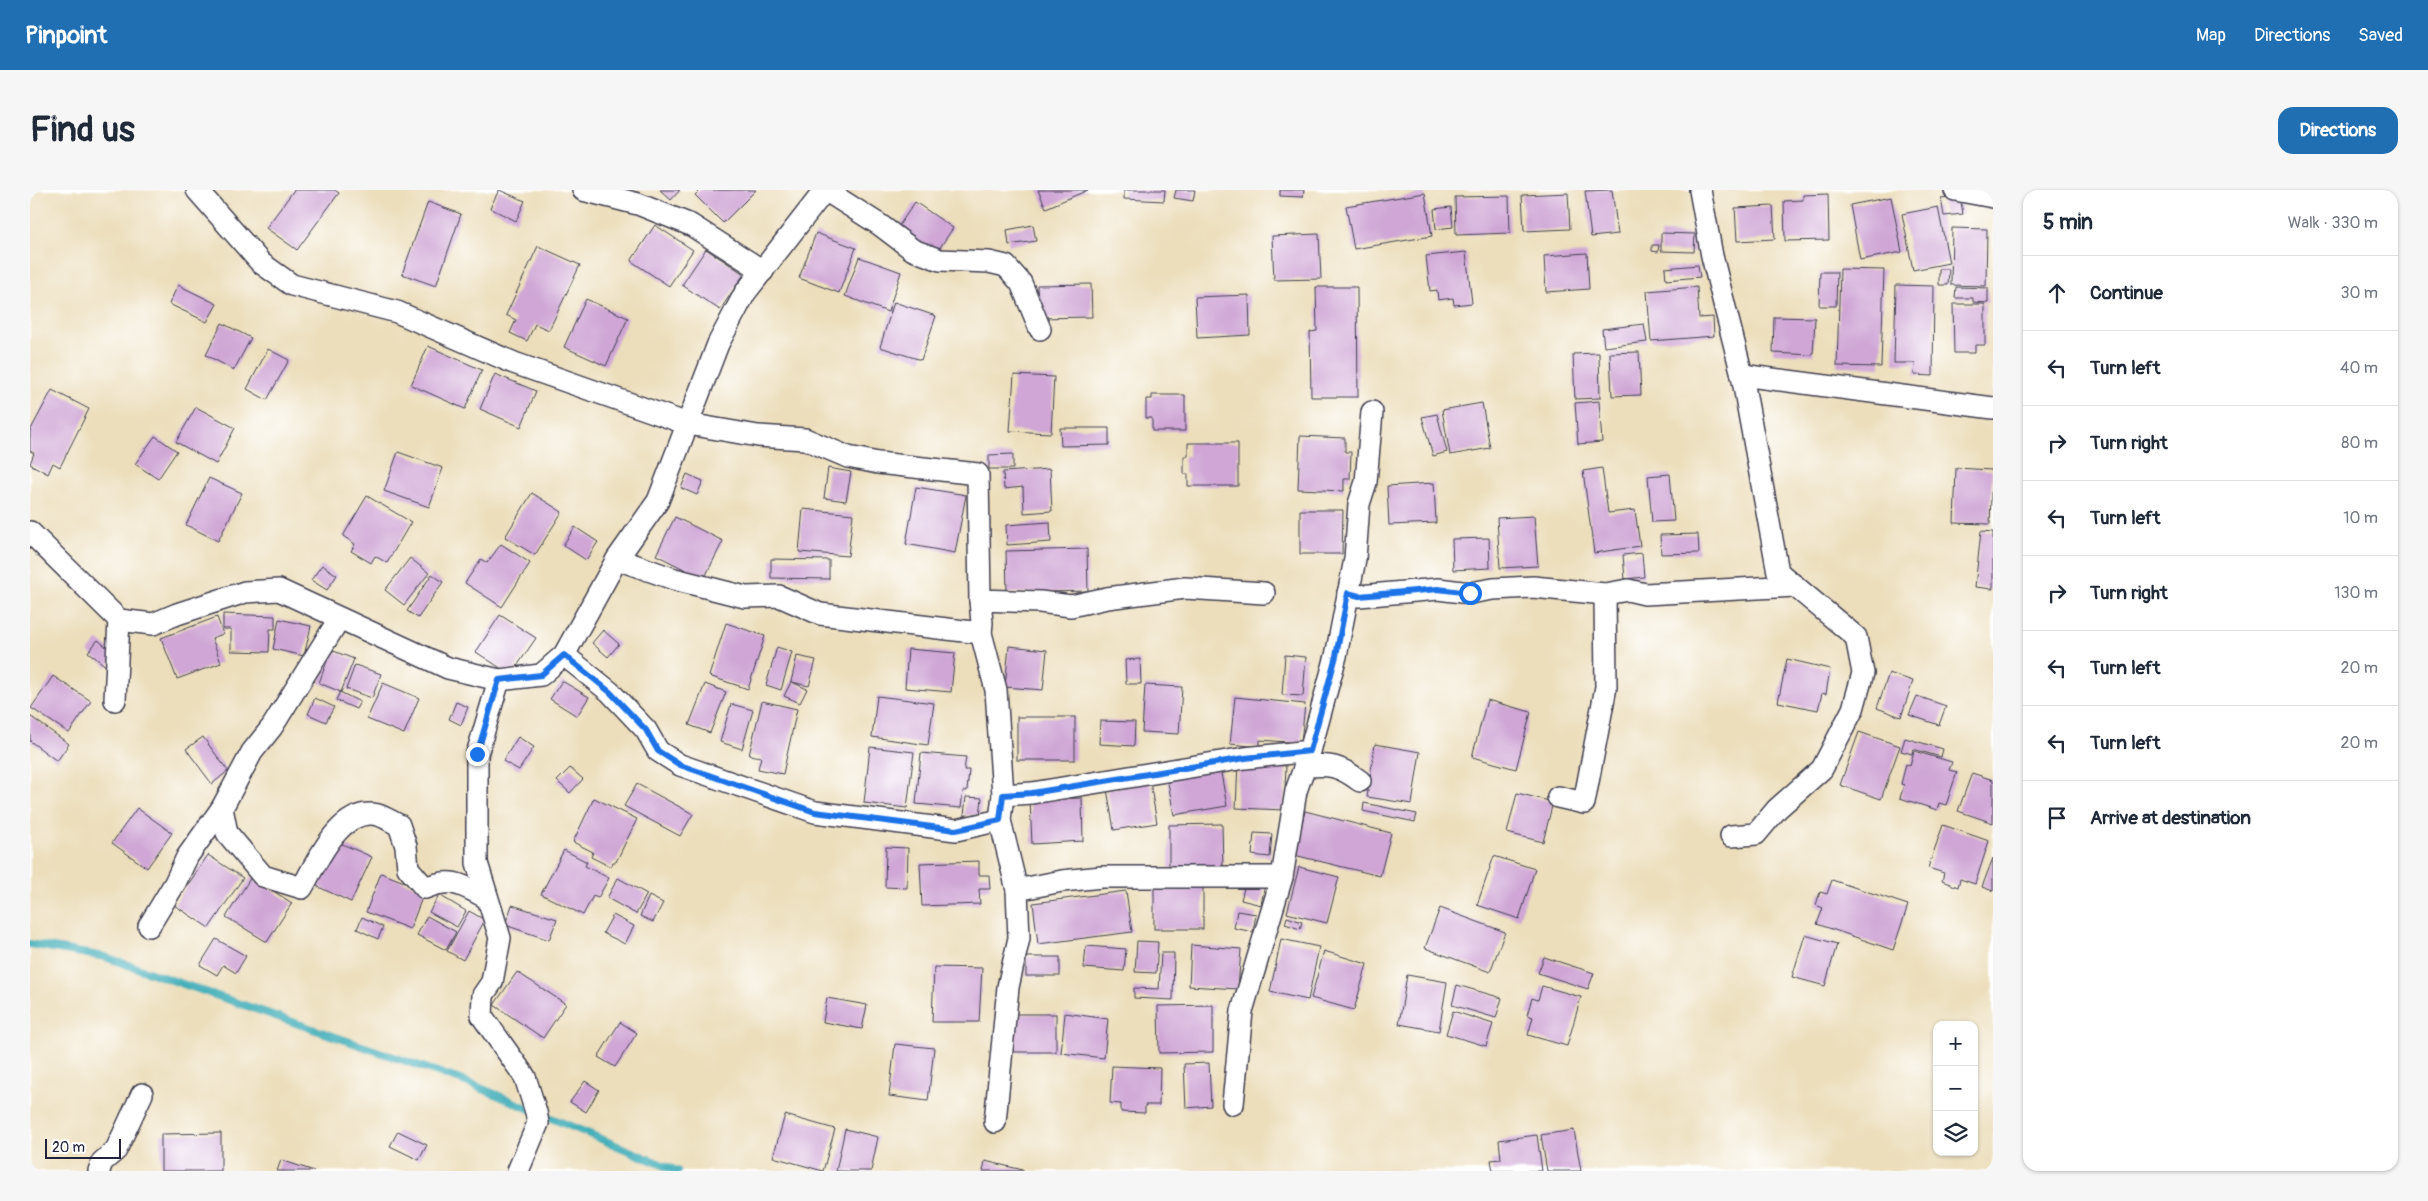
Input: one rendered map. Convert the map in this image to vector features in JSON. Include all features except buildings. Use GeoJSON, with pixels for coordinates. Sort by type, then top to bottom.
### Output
{"type":"FeatureCollection","features":[{"type":"Feature","properties":{"kind":"street"},"geometry":{"type":"LineString","coordinates":[[197,190],[261,263],[292,285],[397,312],[514,363],[688,424],[758,436],[806,439],[848,457],[878,463],[978,474],[981,633],[996,690],[1003,795],[1000,820],[1017,890],[1019,938],[1008,987],[995,1122]]}},
{"type":"Feature","properties":{"kind":"street"},"geometry":{"type":"LineString","coordinates":[[582,190],[638,204],[691,225],[763,271]]}},
{"type":"Feature","properties":{"kind":"street"},"geometry":{"type":"LineString","coordinates":[[30,532],[119,620],[153,624],[177,614],[245,592],[279,590],[448,668],[499,680],[541,675],[564,655],[617,559],[658,501],[718,344],[745,293],[825,190],[913,250],[940,260],[989,262],[1006,266],[1021,283],[1040,329]]}},
{"type":"Feature","properties":{"kind":"street"},"geometry":{"type":"LineString","coordinates":[[1702,190],[1712,256],[1742,375],[1778,572],[1856,637],[1863,673],[1853,709],[1822,769],[1777,809],[1756,834],[1731,836]]}},
{"type":"Feature","properties":{"kind":"street"},"geometry":{"type":"LineString","coordinates":[[1955,190],[1993,197]]}},
{"type":"Feature","properties":{"kind":"street"},"geometry":{"type":"LineString","coordinates":[[1742,375],[1993,408]]}},
{"type":"Feature","properties":{"kind":"street"},"geometry":{"type":"LineString","coordinates":[[1232,1104],[1242,1010],[1282,877],[1296,791],[1336,656],[1355,559],[1358,504],[1366,482],[1372,412]]}},
{"type":"Feature","properties":{"kind":"street"},"geometry":{"type":"LineString","coordinates":[[617,559],[674,579],[745,597],[778,596],[820,614],[981,633]]}},
{"type":"Feature","properties":{"kind":"street"},"geometry":{"type":"LineString","coordinates":[[1348,593],[1368,596],[1438,589],[1470,593],[1493,589],[1533,587],[1605,594],[1628,590],[1645,594],[1795,586]]}},
{"type":"Feature","properties":{"kind":"street"},"geometry":{"type":"LineString","coordinates":[[980,600],[1040,602],[1071,606],[1107,598],[1185,588],[1264,593]]}},
{"type":"Feature","properties":{"kind":"street"},"geometry":{"type":"LineString","coordinates":[[1558,797],[1584,803],[1606,687],[1605,594]]}},
{"type":"Feature","properties":{"kind":"street"},"geometry":{"type":"LineString","coordinates":[[149,926],[175,883],[187,856],[222,808],[252,752],[272,727],[339,619]]}},
{"type":"Feature","properties":{"kind":"street"},"geometry":{"type":"LineString","coordinates":[[115,700],[119,620]]}},
{"type":"Feature","properties":{"kind":"street"},"geometry":{"type":"LineString","coordinates":[[564,655],[610,692],[640,723],[658,751],[680,765],[815,812],[956,830],[1000,820]]}},
{"type":"Feature","properties":{"kind":"street"},"geometry":{"type":"LineString","coordinates":[[499,680],[477,754],[476,863],[500,938],[492,982],[483,995],[482,1016],[525,1077],[538,1123],[518,1171]]}},
{"type":"Feature","properties":{"kind":"street"},"geometry":{"type":"LineString","coordinates":[[1003,795],[1032,793],[1245,758],[1307,759],[1318,765],[1342,768],[1360,781]]}},
{"type":"Feature","properties":{"kind":"street"},"geometry":{"type":"LineString","coordinates":[[222,808],[227,833],[263,876],[302,888],[335,832],[356,816],[377,815],[399,825],[406,846],[408,868],[425,888],[442,882],[461,885],[487,898]]}},
{"type":"Feature","properties":{"kind":"street"},"geometry":{"type":"LineString","coordinates":[[1017,890],[1102,877],[1282,877]]}},
{"type":"Feature","properties":{"kind":"street"},"geometry":{"type":"LineString","coordinates":[[100,1171],[102,1162],[116,1150],[142,1094]]}},
{"type":"Feature","properties":{"kind":"waterway"},"geometry":{"type":"LineString","coordinates":[[30,944],[105,957],[466,1082],[677,1171]]}},
{"type":"Feature","properties":{"kind":"route"},"geometry":{"type":"LineString","coordinates":[[477,754],[499,680],[541,675],[564,655],[610,692],[646,730],[658,751],[680,765],[815,812],[956,830],[1000,820],[1003,795],[1032,793],[1062,786],[1245,758],[1310,751],[1336,656],[1348,593],[1359,596],[1395,592],[1429,592],[1438,589],[1470,593]]}}]}
